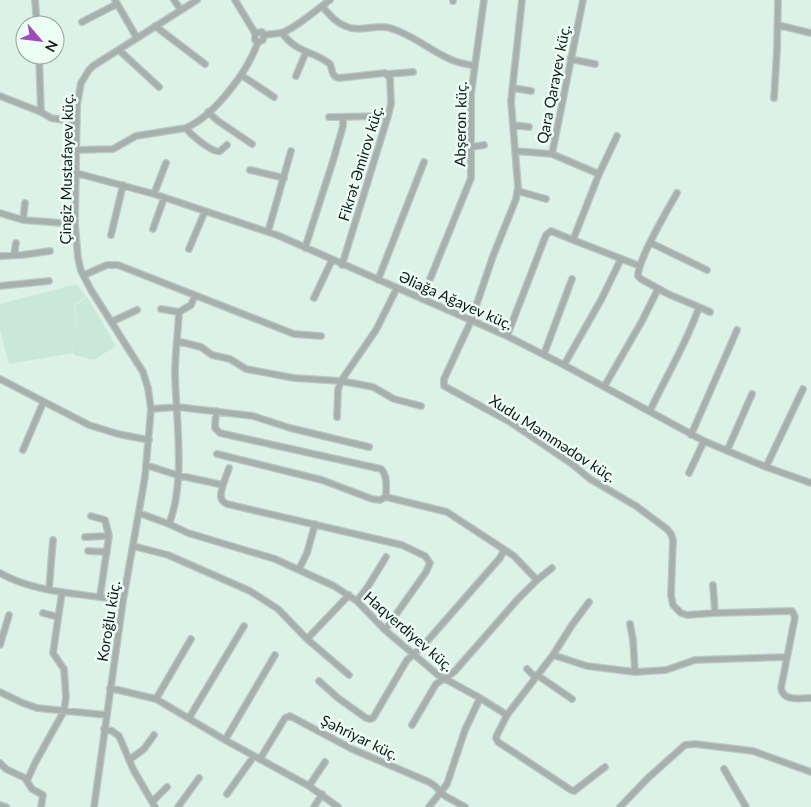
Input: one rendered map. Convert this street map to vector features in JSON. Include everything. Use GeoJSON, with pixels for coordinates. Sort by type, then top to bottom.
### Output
{"type":"FeatureCollection","features":[{"type":"Feature","properties":{"kind":"street"},"geometry":{"type":"LineString","coordinates":[[35,0],[36,15]]}},
{"type":"Feature","properties":{"kind":"street"},"geometry":{"type":"LineString","coordinates":[[174,0],[181,10]]}},
{"type":"Feature","properties":{"kind":"street","name":"Çingiz Mustafayev küç."},"geometry":{"type":"LineString","coordinates":[[149,440],[151,408],[143,372],[90,290],[78,258],[75,224],[79,95],[84,76],[93,66],[197,0]]}},
{"type":"Feature","properties":{"kind":"street"},"geometry":{"type":"LineString","coordinates":[[236,0],[255,33],[254,38],[258,42]]}},
{"type":"Feature","properties":{"kind":"street"},"geometry":{"type":"LineString","coordinates":[[255,33],[260,31],[264,35],[282,33],[289,30],[330,0]]}},
{"type":"Feature","properties":{"kind":"street","name":"Abşeron küç."},"geometry":{"type":"LineString","coordinates":[[422,299],[469,187],[472,170],[470,108],[484,0]]}},
{"type":"Feature","properties":{"kind":"street","name":"Xudu Məmmədov küç."},"geometry":{"type":"LineString","coordinates":[[522,0],[511,101],[518,191],[471,321],[444,379],[444,386],[510,422],[572,464],[590,479],[636,506],[667,529],[672,534],[673,540],[671,595],[676,609],[687,615],[792,611],[795,617],[781,688],[782,693],[785,697],[811,698]]}},
{"type":"Feature","properties":{"kind":"street","name":"Qara Qarayev küç."},"geometry":{"type":"LineString","coordinates":[[583,0],[552,154],[598,174]]}},
{"type":"Feature","properties":{"kind":"street"},"geometry":{"type":"LineString","coordinates":[[774,98],[778,0]]}},
{"type":"Feature","properties":{"kind":"street"},"geometry":{"type":"LineString","coordinates":[[82,22],[116,2],[137,38]]}},
{"type":"Feature","properties":{"kind":"street"},"geometry":{"type":"LineString","coordinates":[[322,6],[336,22],[348,28],[358,30],[379,26],[392,29],[419,40],[452,60],[474,66]]}},
{"type":"Feature","properties":{"kind":"street"},"geometry":{"type":"LineString","coordinates":[[778,25],[811,33]]}},
{"type":"Feature","properties":{"kind":"street"},"geometry":{"type":"LineString","coordinates":[[155,26],[205,64]]}},
{"type":"Feature","properties":{"kind":"street"},"geometry":{"type":"LineString","coordinates":[[282,33],[291,44],[330,64],[335,77],[413,72]]}},
{"type":"Feature","properties":{"kind":"street"},"geometry":{"type":"LineString","coordinates":[[77,150],[113,149],[136,136],[186,128],[192,125],[226,94],[253,57],[258,42],[263,40],[264,35]]}},
{"type":"Feature","properties":{"kind":"street"},"geometry":{"type":"LineString","coordinates":[[118,50],[159,87]]}},
{"type":"Feature","properties":{"kind":"street"},"geometry":{"type":"LineString","coordinates":[[296,76],[306,52]]}},
{"type":"Feature","properties":{"kind":"street"},"geometry":{"type":"LineString","coordinates":[[570,59],[595,64]]}},
{"type":"Feature","properties":{"kind":"street"},"geometry":{"type":"LineString","coordinates":[[39,65],[40,112]]}},
{"type":"Feature","properties":{"kind":"street","name":"Fikrət Əmirov küç."},"geometry":{"type":"LineString","coordinates":[[342,264],[388,116],[391,100],[390,78],[388,74]]}},
{"type":"Feature","properties":{"kind":"street"},"geometry":{"type":"LineString","coordinates":[[241,75],[274,97]]}},
{"type":"Feature","properties":{"kind":"street"},"geometry":{"type":"LineString","coordinates":[[513,88],[531,91]]}},
{"type":"Feature","properties":{"kind":"street"},"geometry":{"type":"LineString","coordinates":[[0,96],[52,118],[77,122]]}},
{"type":"Feature","properties":{"kind":"street"},"geometry":{"type":"LineString","coordinates":[[208,112],[252,144]]}},
{"type":"Feature","properties":{"kind":"street"},"geometry":{"type":"LineString","coordinates":[[329,118],[388,116]]}},
{"type":"Feature","properties":{"kind":"street"},"geometry":{"type":"LineString","coordinates":[[305,248],[333,161],[343,126],[343,117]]}},
{"type":"Feature","properties":{"kind":"street"},"geometry":{"type":"LineString","coordinates":[[513,125],[529,126]]}},
{"type":"Feature","properties":{"kind":"street"},"geometry":{"type":"LineString","coordinates":[[186,128],[193,136],[215,150],[221,150],[226,145]]}},
{"type":"Feature","properties":{"kind":"street"},"geometry":{"type":"LineString","coordinates":[[573,240],[598,174],[617,136]]}},
{"type":"Feature","properties":{"kind":"street"},"geometry":{"type":"LineString","coordinates":[[472,147],[484,145]]}},
{"type":"Feature","properties":{"kind":"street"},"geometry":{"type":"LineString","coordinates":[[515,151],[552,154]]}},
{"type":"Feature","properties":{"kind":"street"},"geometry":{"type":"LineString","coordinates":[[268,232],[291,152]]}},
{"type":"Feature","properties":{"kind":"street"},"geometry":{"type":"LineString","coordinates":[[378,280],[424,162]]}},
{"type":"Feature","properties":{"kind":"street"},"geometry":{"type":"LineString","coordinates":[[154,194],[166,164]]}},
{"type":"Feature","properties":{"kind":"street"},"geometry":{"type":"LineString","coordinates":[[250,170],[284,178]]}},
{"type":"Feature","properties":{"kind":"street","name":"Əliağa Ağayev küç."},"geometry":{"type":"LineString","coordinates":[[76,173],[154,194],[268,232],[507,336],[544,354],[704,441],[766,467],[810,481]]}},
{"type":"Feature","properties":{"kind":"street"},"geometry":{"type":"LineString","coordinates":[[111,235],[123,185]]}},
{"type":"Feature","properties":{"kind":"street"},"geometry":{"type":"LineString","coordinates":[[518,191],[546,199]]}},
{"type":"Feature","properties":{"kind":"street"},"geometry":{"type":"LineString","coordinates":[[677,193],[640,266],[638,276],[658,288],[710,312]]}},
{"type":"Feature","properties":{"kind":"street"},"geometry":{"type":"LineString","coordinates":[[153,229],[164,198]]}},
{"type":"Feature","properties":{"kind":"street"},"geometry":{"type":"LineString","coordinates":[[23,220],[25,203]]}},
{"type":"Feature","properties":{"kind":"street"},"geometry":{"type":"LineString","coordinates":[[189,249],[205,211]]}},
{"type":"Feature","properties":{"kind":"street"},"geometry":{"type":"LineString","coordinates":[[0,213],[23,220],[75,224]]}},
{"type":"Feature","properties":{"kind":"street"},"geometry":{"type":"LineString","coordinates":[[507,336],[546,235],[551,232],[640,266]]}},
{"type":"Feature","properties":{"kind":"street"},"geometry":{"type":"LineString","coordinates":[[14,256],[16,243]]}},
{"type":"Feature","properties":{"kind":"street"},"geometry":{"type":"LineString","coordinates":[[651,243],[707,270]]}},
{"type":"Feature","properties":{"kind":"street"},"geometry":{"type":"LineString","coordinates":[[0,256],[50,251]]}},
{"type":"Feature","properties":{"kind":"street"},"geometry":{"type":"LineString","coordinates":[[564,365],[597,308],[620,259]]}},
{"type":"Feature","properties":{"kind":"street"},"geometry":{"type":"LineString","coordinates":[[314,298],[332,260]]}},
{"type":"Feature","properties":{"kind":"street"},"geometry":{"type":"LineString","coordinates":[[84,275],[106,265],[118,265],[294,334],[321,336]]}},
{"type":"Feature","properties":{"kind":"street"},"geometry":{"type":"LineString","coordinates":[[544,354],[572,279]]}},
{"type":"Feature","properties":{"kind":"street"},"geometry":{"type":"LineString","coordinates":[[0,286],[49,281]]}},
{"type":"Feature","properties":{"kind":"street"},"geometry":{"type":"LineString","coordinates":[[337,417],[338,390],[341,381],[376,330],[398,288]]}},
{"type":"Feature","properties":{"kind":"street"},"geometry":{"type":"LineString","coordinates":[[604,387],[642,321],[658,288]]}},
{"type":"Feature","properties":{"kind":"street"},"geometry":{"type":"LineString","coordinates":[[161,309],[179,312],[191,304],[196,294]]}},
{"type":"Feature","properties":{"kind":"street"},"geometry":{"type":"LineString","coordinates":[[650,411],[690,332],[699,307]]}},
{"type":"Feature","properties":{"kind":"street"},"geometry":{"type":"LineString","coordinates":[[111,322],[137,310]]}},
{"type":"Feature","properties":{"kind":"street"},"geometry":{"type":"LineString","coordinates":[[169,524],[174,507],[177,475],[178,407],[175,374],[179,312]]}},
{"type":"Feature","properties":{"kind":"street"},"geometry":{"type":"LineString","coordinates":[[691,435],[737,330]]}},
{"type":"Feature","properties":{"kind":"street"},"geometry":{"type":"LineString","coordinates":[[177,341],[201,347],[212,355],[230,360],[246,369],[294,378],[341,381],[373,388],[394,398],[421,406]]}},
{"type":"Feature","properties":{"kind":"street"},"geometry":{"type":"LineString","coordinates":[[0,380],[43,403],[100,429],[149,440]]}},
{"type":"Feature","properties":{"kind":"street"},"geometry":{"type":"LineString","coordinates":[[766,467],[803,389]]}},
{"type":"Feature","properties":{"kind":"street"},"geometry":{"type":"LineString","coordinates":[[727,451],[752,394]]}},
{"type":"Feature","properties":{"kind":"street"},"geometry":{"type":"LineString","coordinates":[[23,450],[43,403]]}},
{"type":"Feature","properties":{"kind":"street"},"geometry":{"type":"LineString","coordinates":[[151,408],[178,407],[253,416],[290,428],[370,447]]}},
{"type":"Feature","properties":{"kind":"street"},"geometry":{"type":"LineString","coordinates":[[216,411],[214,428],[220,433],[380,469],[383,471],[386,479],[386,497]]}},
{"type":"Feature","properties":{"kind":"street","name":"Koroğlu küç."},"geometry":{"type":"LineString","coordinates":[[94,807],[123,601],[140,513],[149,440]]}},
{"type":"Feature","properties":{"kind":"street"},"geometry":{"type":"LineString","coordinates":[[689,473],[704,441]]}},
{"type":"Feature","properties":{"kind":"street"},"geometry":{"type":"LineString","coordinates":[[218,454],[322,480],[372,499],[380,500],[386,497],[440,509],[504,550],[523,564],[537,580]]}},
{"type":"Feature","properties":{"kind":"street"},"geometry":{"type":"LineString","coordinates":[[146,465],[177,475],[223,485]]}},
{"type":"Feature","properties":{"kind":"street"},"geometry":{"type":"LineString","coordinates":[[229,468],[220,498],[227,504],[402,545],[428,558],[430,563],[426,572],[385,630]]}},
{"type":"Feature","properties":{"kind":"street","name":"Haqverdiyev küç."},"geometry":{"type":"LineString","coordinates":[[140,513],[226,546],[261,554],[299,569],[334,586],[357,601],[385,630],[444,679],[507,715]]}},
{"type":"Feature","properties":{"kind":"street"},"geometry":{"type":"LineString","coordinates":[[91,516],[105,520],[108,536],[100,596]]}},
{"type":"Feature","properties":{"kind":"street"},"geometry":{"type":"LineString","coordinates":[[299,569],[309,546],[315,524]]}},
{"type":"Feature","properties":{"kind":"street"},"geometry":{"type":"LineString","coordinates":[[85,538],[108,536]]}},
{"type":"Feature","properties":{"kind":"street"},"geometry":{"type":"LineString","coordinates":[[49,589],[53,540]]}},
{"type":"Feature","properties":{"kind":"street"},"geometry":{"type":"LineString","coordinates":[[133,546],[168,555],[250,591],[278,609],[308,639],[349,675]]}},
{"type":"Feature","properties":{"kind":"street"},"geometry":{"type":"LineString","coordinates":[[319,681],[338,698],[366,718],[371,719],[376,714],[407,660],[423,646],[500,558],[504,550]]}},
{"type":"Feature","properties":{"kind":"street"},"geometry":{"type":"LineString","coordinates":[[88,551],[107,552]]}},
{"type":"Feature","properties":{"kind":"street"},"geometry":{"type":"LineString","coordinates":[[357,601],[386,557]]}},
{"type":"Feature","properties":{"kind":"street"},"geometry":{"type":"LineString","coordinates":[[412,725],[434,688],[454,672],[537,580],[552,568]]}},
{"type":"Feature","properties":{"kind":"street"},"geometry":{"type":"LineString","coordinates":[[0,573],[20,582],[62,592],[100,596],[123,601]]}},
{"type":"Feature","properties":{"kind":"street"},"geometry":{"type":"LineString","coordinates":[[713,585],[715,613]]}},
{"type":"Feature","properties":{"kind":"street"},"geometry":{"type":"LineString","coordinates":[[27,781],[64,711],[66,697],[64,669],[53,653],[62,592]]}},
{"type":"Feature","properties":{"kind":"street"},"geometry":{"type":"LineString","coordinates":[[308,639],[349,595]]}},
{"type":"Feature","properties":{"kind":"street"},"geometry":{"type":"LineString","coordinates":[[589,602],[575,619],[553,655],[507,715],[496,738],[498,742],[574,791],[605,767]]}},
{"type":"Feature","properties":{"kind":"street"},"geometry":{"type":"LineString","coordinates":[[43,613],[58,616]]}},
{"type":"Feature","properties":{"kind":"street"},"geometry":{"type":"LineString","coordinates":[[0,645],[9,615]]}},
{"type":"Feature","properties":{"kind":"street"},"geometry":{"type":"LineString","coordinates":[[630,624],[635,672]]}},
{"type":"Feature","properties":{"kind":"street"},"geometry":{"type":"LineString","coordinates":[[188,718],[244,626]]}},
{"type":"Feature","properties":{"kind":"street"},"geometry":{"type":"LineString","coordinates":[[156,698],[191,639]]}},
{"type":"Feature","properties":{"kind":"street"},"geometry":{"type":"LineString","coordinates":[[225,740],[275,655]]}},
{"type":"Feature","properties":{"kind":"street"},"geometry":{"type":"LineString","coordinates":[[553,655],[587,666],[635,672],[666,670],[695,660],[787,657]]}},
{"type":"Feature","properties":{"kind":"street"},"geometry":{"type":"LineString","coordinates":[[526,669],[572,699]]}},
{"type":"Feature","properties":{"kind":"street"},"geometry":{"type":"LineString","coordinates":[[110,688],[156,698],[225,740],[309,786],[338,807]]}},
{"type":"Feature","properties":{"kind":"street"},"geometry":{"type":"LineString","coordinates":[[0,692],[30,706],[106,715]]}},
{"type":"Feature","properties":{"kind":"street"},"geometry":{"type":"LineString","coordinates":[[429,807],[447,784],[465,730],[480,698]]}},
{"type":"Feature","properties":{"kind":"street","name":"Şəhriyar küç."},"geometry":{"type":"LineString","coordinates":[[260,759],[285,718],[290,716],[352,749],[429,782],[452,801],[465,807]]}},
{"type":"Feature","properties":{"kind":"street"},"geometry":{"type":"LineString","coordinates":[[104,729],[112,731],[119,736],[129,760],[153,804],[167,787]]}},
{"type":"Feature","properties":{"kind":"street"},"geometry":{"type":"LineString","coordinates":[[129,760],[144,749],[154,735]]}},
{"type":"Feature","properties":{"kind":"street"},"geometry":{"type":"LineString","coordinates":[[620,807],[648,778],[685,745],[696,744],[753,751],[811,772]]}},
{"type":"Feature","properties":{"kind":"street"},"geometry":{"type":"LineString","coordinates":[[227,794],[254,756]]}},
{"type":"Feature","properties":{"kind":"street"},"geometry":{"type":"LineString","coordinates":[[309,786],[325,762]]}},
{"type":"Feature","properties":{"kind":"street"},"geometry":{"type":"LineString","coordinates":[[0,763],[6,769],[27,781],[32,789],[43,795],[41,807]]}},
{"type":"Feature","properties":{"kind":"street"},"geometry":{"type":"LineString","coordinates":[[724,769],[746,807]]}},
{"type":"Feature","properties":{"kind":"street"},"geometry":{"type":"LineString","coordinates":[[178,807],[199,778]]}},
{"type":"Feature","properties":{"kind":"street"},"geometry":{"type":"LineString","coordinates":[[314,807],[322,794]]}},
{"type":"Feature","properties":{"kind":"street"},"geometry":{"type":"LineString","coordinates":[[0,805],[6,807]]}},
{"type":"Feature","properties":{"kind":"shaded area"},"geometry":{"type":"Polygon","coordinates":[[[76,284],[86,296],[74,305],[78,335],[75,306],[87,297],[116,346],[94,360],[74,355],[69,335],[73,353],[9,364],[0,330],[0,304],[76,284]]]}}]}
